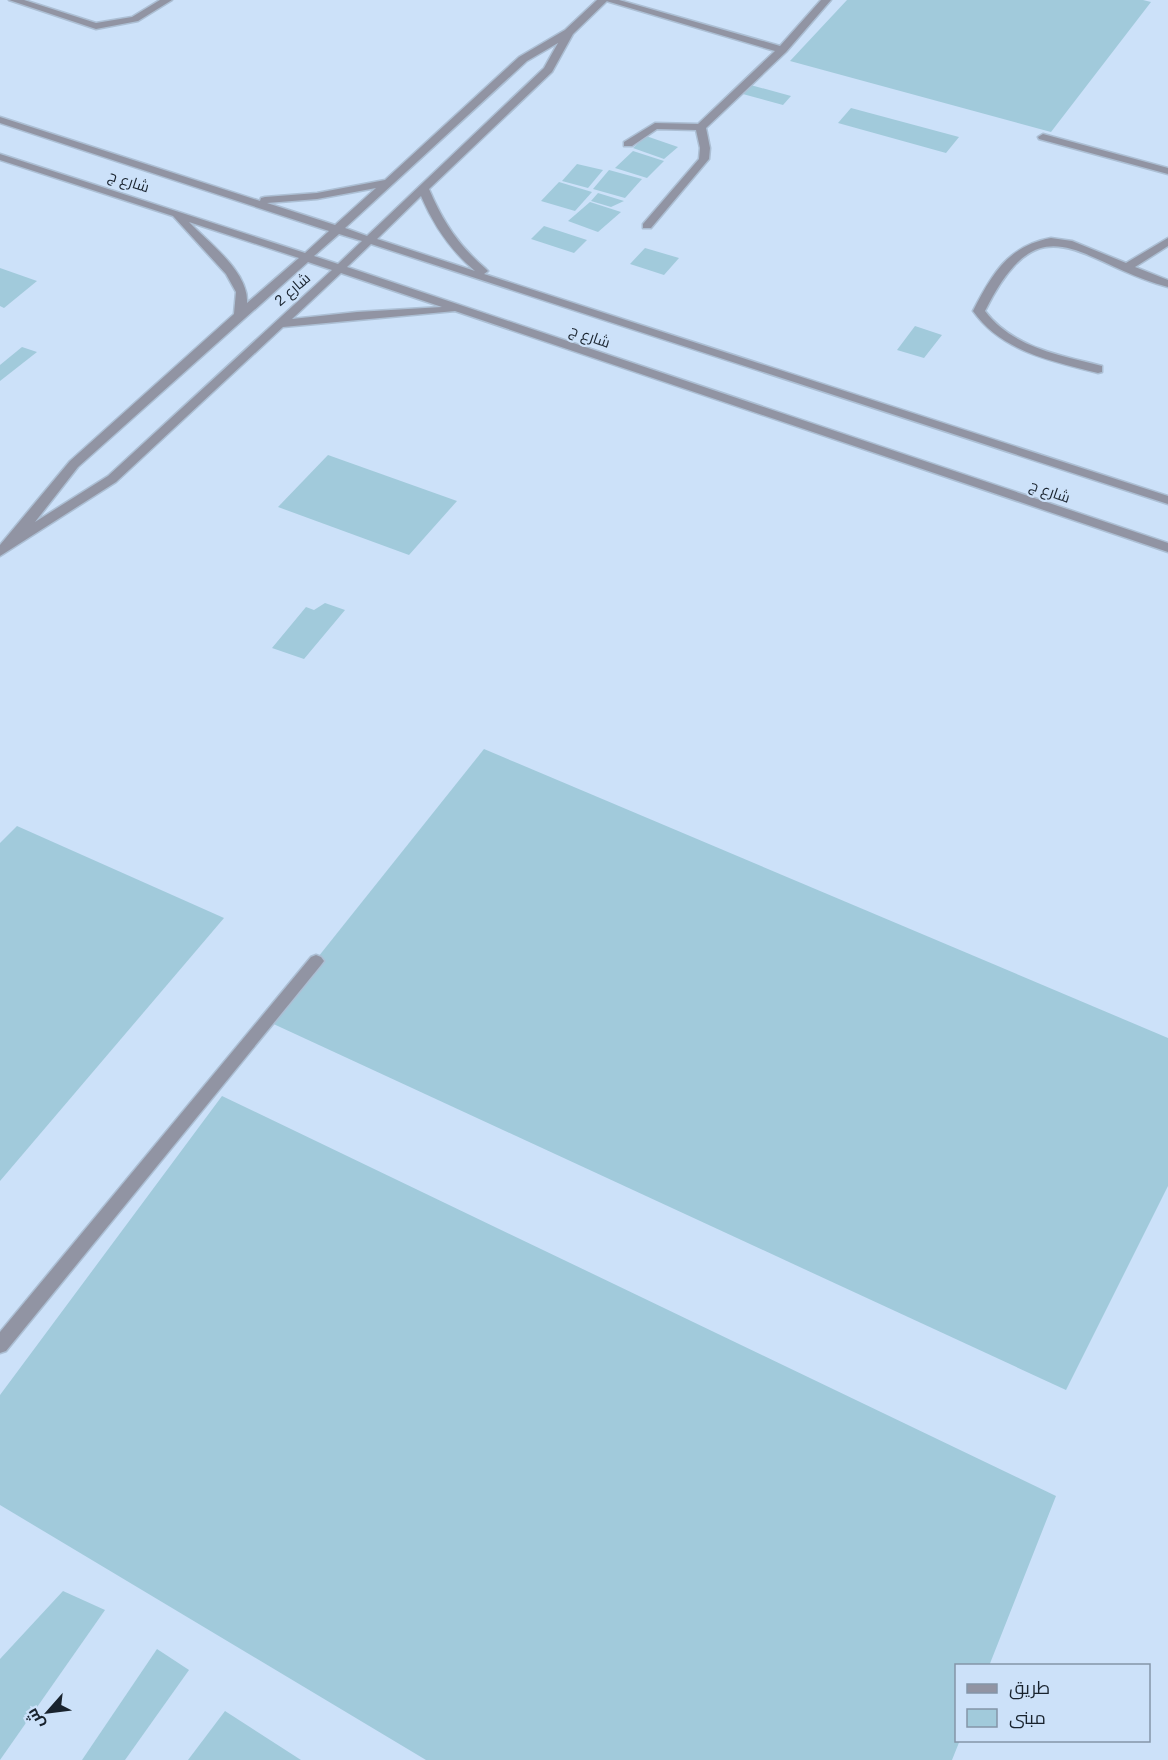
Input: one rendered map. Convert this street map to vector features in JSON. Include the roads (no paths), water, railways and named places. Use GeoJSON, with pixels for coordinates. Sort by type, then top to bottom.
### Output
{"type":"FeatureCollection","features":[{"type":"Feature","properties":{"kind":"street"},"geometry":{"type":"LineString","coordinates":[[14,0],[96,26],[135,19],[167,0]]}},
{"type":"Feature","properties":{"kind":"street","name":"شارع 2"},"geometry":{"type":"LineString","coordinates":[[12,542],[74,464],[306,258],[523,59],[569,32],[603,0]]}},
{"type":"Feature","properties":{"kind":"street"},"geometry":{"type":"LineString","coordinates":[[608,0],[782,50]]}},
{"type":"Feature","properties":{"kind":"street"},"geometry":{"type":"LineString","coordinates":[[628,144],[655,126],[701,127],[782,50],[826,0]]}},
{"type":"Feature","properties":{"kind":"street","name":"شارع 2"},"geometry":{"type":"LineString","coordinates":[[0,552],[112,478],[339,269],[548,70],[569,32]]}},
{"type":"Feature","properties":{"kind":"street","name":"شارع ج"},"geometry":{"type":"LineString","coordinates":[[0,120],[253,200],[1168,500]]}},
{"type":"Feature","properties":{"kind":"street"},"geometry":{"type":"LineString","coordinates":[[647,225],[704,159],[705,147],[701,127]]}},
{"type":"Feature","properties":{"kind":"street"},"geometry":{"type":"LineString","coordinates":[[1043,137],[1168,171]]}},
{"type":"Feature","properties":{"kind":"street","name":"شارع ج"},"geometry":{"type":"LineString","coordinates":[[0,157],[175,213],[1168,548]]}},
{"type":"Feature","properties":{"kind":"street"},"geometry":{"type":"LineString","coordinates":[[253,200],[317,196],[387,182]]}},
{"type":"Feature","properties":{"kind":"street"},"geometry":{"type":"LineString","coordinates":[[423,187],[445,236],[462,255],[489,278]]}},
{"type":"Feature","properties":{"kind":"street"},"geometry":{"type":"LineString","coordinates":[[175,213],[231,272],[242,292],[240,315]]}},
{"type":"Feature","properties":{"kind":"street"},"geometry":{"type":"LineString","coordinates":[[1098,369],[1013,343],[994,331],[979,311],[1011,259],[1024,250],[1054,240],[1068,243],[1168,284]]}},
{"type":"Feature","properties":{"kind":"street"},"geometry":{"type":"LineString","coordinates":[[1125,268],[1168,241]]}},
{"type":"Feature","properties":{"kind":"street"},"geometry":{"type":"LineString","coordinates":[[277,324],[357,315],[459,309]]}},
{"type":"Feature","properties":{"kind":"street"},"geometry":{"type":"LineString","coordinates":[[0,1345],[316,961]]}}]}
